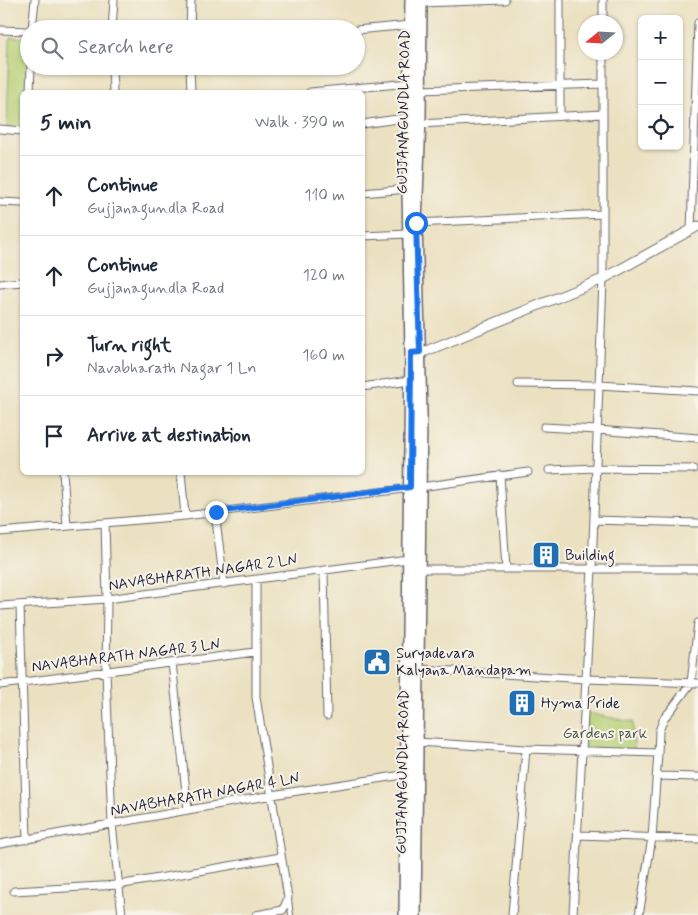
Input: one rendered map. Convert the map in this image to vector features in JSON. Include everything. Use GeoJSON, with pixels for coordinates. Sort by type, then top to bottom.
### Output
{"type":"FeatureCollection","features":[{"type":"Feature","properties":{"kind":"main road","name":"GUJJANAGUNDLA ROAD"},"geometry":{"type":"LineString","coordinates":[[415,915],[408,559],[415,487],[416,119],[412,25],[417,1]]}},
{"type":"Feature","properties":{"kind":"main road","name":"GUJJANAGUNDLA ROAD"},"geometry":{"type":"LineString","coordinates":[[415,87],[417,1]]}},
{"type":"Feature","properties":{"kind":"main road","name":"GUJJANAGUNDLA ROAD"},"geometry":{"type":"LineString","coordinates":[[405,915],[411,774],[417,742],[419,669],[419,569],[410,380],[415,353],[408,234],[408,189],[416,119]]}},
{"type":"Feature","properties":{"kind":"street"},"geometry":{"type":"LineString","coordinates":[[33,20],[35,0]]}},
{"type":"Feature","properties":{"kind":"street"},"geometry":{"type":"LineString","coordinates":[[113,20],[114,0]]}},
{"type":"Feature","properties":{"kind":"street"},"geometry":{"type":"LineString","coordinates":[[190,20],[191,0]]}},
{"type":"Feature","properties":{"kind":"street"},"geometry":{"type":"LineString","coordinates":[[417,1],[505,0]]}},
{"type":"Feature","properties":{"kind":"street"},"geometry":{"type":"LineString","coordinates":[[560,0],[560,116]]}},
{"type":"Feature","properties":{"kind":"street"},"geometry":{"type":"LineString","coordinates":[[603,0],[603,15]]}},
{"type":"Feature","properties":{"kind":"street"},"geometry":{"type":"LineString","coordinates":[[415,353],[603,279],[695,228],[698,23]]}},
{"type":"Feature","properties":{"kind":"street"},"geometry":{"type":"LineString","coordinates":[[365,29],[412,25]]}},
{"type":"Feature","properties":{"kind":"street"},"geometry":{"type":"LineString","coordinates":[[0,30],[20,31]]}},
{"type":"Feature","properties":{"kind":"street"},"geometry":{"type":"LineString","coordinates":[[573,915],[587,679],[603,279],[603,60]]}},
{"type":"Feature","properties":{"kind":"street"},"geometry":{"type":"LineString","coordinates":[[30,90],[31,75]]}},
{"type":"Feature","properties":{"kind":"street"},"geometry":{"type":"LineString","coordinates":[[112,75],[113,90]]}},
{"type":"Feature","properties":{"kind":"street"},"geometry":{"type":"LineString","coordinates":[[190,75],[190,90]]}},
{"type":"Feature","properties":{"kind":"street"},"geometry":{"type":"LineString","coordinates":[[352,90],[602,84]]}},
{"type":"Feature","properties":{"kind":"street"},"geometry":{"type":"LineString","coordinates":[[365,124],[416,119],[602,114]]}},
{"type":"Feature","properties":{"kind":"street"},"geometry":{"type":"LineString","coordinates":[[0,129],[20,131]]}},
{"type":"Feature","properties":{"kind":"street"},"geometry":{"type":"LineString","coordinates":[[365,193],[408,189]]}},
{"type":"Feature","properties":{"kind":"street"},"geometry":{"type":"LineString","coordinates":[[0,202],[20,202]]}},
{"type":"Feature","properties":{"kind":"street"},"geometry":{"type":"LineString","coordinates":[[416,223],[602,214]]}},
{"type":"Feature","properties":{"kind":"street"},"geometry":{"type":"LineString","coordinates":[[365,236],[408,234]]}},
{"type":"Feature","properties":{"kind":"street"},"geometry":{"type":"LineString","coordinates":[[0,284],[20,282]]}},
{"type":"Feature","properties":{"kind":"street"},"geometry":{"type":"LineString","coordinates":[[365,387],[410,380]]}},
{"type":"Feature","properties":{"kind":"street"},"geometry":{"type":"LineString","coordinates":[[518,384],[599,385],[698,391]]}},
{"type":"Feature","properties":{"kind":"street"},"geometry":{"type":"LineString","coordinates":[[544,427],[698,438]]}},
{"type":"Feature","properties":{"kind":"street"},"geometry":{"type":"LineString","coordinates":[[549,470],[596,468],[693,470]]}},
{"type":"Feature","properties":{"kind":"street"},"geometry":{"type":"LineString","coordinates":[[0,524],[0,532],[184,516],[528,472]]}},
{"type":"Feature","properties":{"kind":"street"},"geometry":{"type":"LineString","coordinates":[[64,475],[66,526]]}},
{"type":"Feature","properties":{"kind":"street"},"geometry":{"type":"LineString","coordinates":[[181,475],[184,516]]}},
{"type":"Feature","properties":{"kind":"street"},"geometry":{"type":"LineString","coordinates":[[500,475],[506,569]]}},
{"type":"Feature","properties":{"kind":"street"},"geometry":{"type":"LineString","coordinates":[[216,512],[224,584]]}},
{"type":"Feature","properties":{"kind":"street"},"geometry":{"type":"LineString","coordinates":[[594,520],[698,522]]}},
{"type":"Feature","properties":{"kind":"street"},"geometry":{"type":"LineString","coordinates":[[105,523],[106,672],[112,824],[122,915]]}},
{"type":"Feature","properties":{"kind":"street","name":"NAVABHARATH NAGAR 2 LN"},"geometry":{"type":"LineString","coordinates":[[0,606],[107,599],[408,559]]}},
{"type":"Feature","properties":{"kind":"street"},"geometry":{"type":"LineString","coordinates":[[419,569],[698,569]]}},
{"type":"Feature","properties":{"kind":"street"},"geometry":{"type":"LineString","coordinates":[[324,570],[327,716]]}},
{"type":"Feature","properties":{"kind":"street"},"geometry":{"type":"LineString","coordinates":[[256,580],[256,697],[288,898],[283,910],[256,915]]}},
{"type":"Feature","properties":{"kind":"street"},"geometry":{"type":"LineString","coordinates":[[20,605],[27,840]]}},
{"type":"Feature","properties":{"kind":"street"},"geometry":{"type":"LineString","coordinates":[[640,915],[652,838],[660,731],[664,718],[694,683],[698,623]]}},
{"type":"Feature","properties":{"kind":"street","name":"NAVABHARATH NAGAR 3 LN"},"geometry":{"type":"LineString","coordinates":[[0,685],[255,652]]}},
{"type":"Feature","properties":{"kind":"street"},"geometry":{"type":"LineString","coordinates":[[172,663],[188,810]]}},
{"type":"Feature","properties":{"kind":"street"},"geometry":{"type":"LineString","coordinates":[[419,669],[694,683]]}},
{"type":"Feature","properties":{"kind":"street"},"geometry":{"type":"LineString","coordinates":[[417,742],[526,749],[658,753]]}},
{"type":"Feature","properties":{"kind":"street"},"geometry":{"type":"LineString","coordinates":[[512,915],[526,749]]}},
{"type":"Feature","properties":{"kind":"street","name":"NAVABHARATH NAGAR 4 LN"},"geometry":{"type":"LineString","coordinates":[[0,844],[272,795],[411,774]]}},
{"type":"Feature","properties":{"kind":"street"},"geometry":{"type":"LineString","coordinates":[[657,776],[698,777]]}},
{"type":"Feature","properties":{"kind":"street"},"geometry":{"type":"LineString","coordinates":[[578,835],[698,839]]}},
{"type":"Feature","properties":{"kind":"street"},"geometry":{"type":"LineString","coordinates":[[14,891],[118,885],[281,857]]}},
{"type":"Feature","properties":{"kind":"lane"},"geometry":{"type":"LineString","coordinates":[[288,898],[291,915]]}},
{"type":"Feature","properties":{"kind":"green space"},"geometry":{"type":"Polygon","coordinates":[[[10,37],[20,38],[20,75],[30,75],[30,90],[20,90],[20,131],[7,129],[10,37]]]}},
{"type":"Feature","properties":{"kind":"green space","name":"Gardens park"},"geometry":{"type":"Polygon","coordinates":[[[587,713],[633,722],[634,750],[585,749],[587,713]]]}},
{"type":"Feature","properties":{"kind":"place","name":"Building"},"geometry":{"type":"Point","coordinates":[546,555]}},
{"type":"Feature","properties":{"kind":"place","name":"Suryadevara Kalyana Mandapam"},"geometry":{"type":"Point","coordinates":[377,662]}},
{"type":"Feature","properties":{"kind":"place","name":"Hyma Pride"},"geometry":{"type":"Point","coordinates":[522,703]}},
{"type":"Feature","properties":{"kind":"route"},"geometry":{"type":"LineString","coordinates":[[216,512],[410,487],[411,353],[420,352],[416,223]]}}]}
